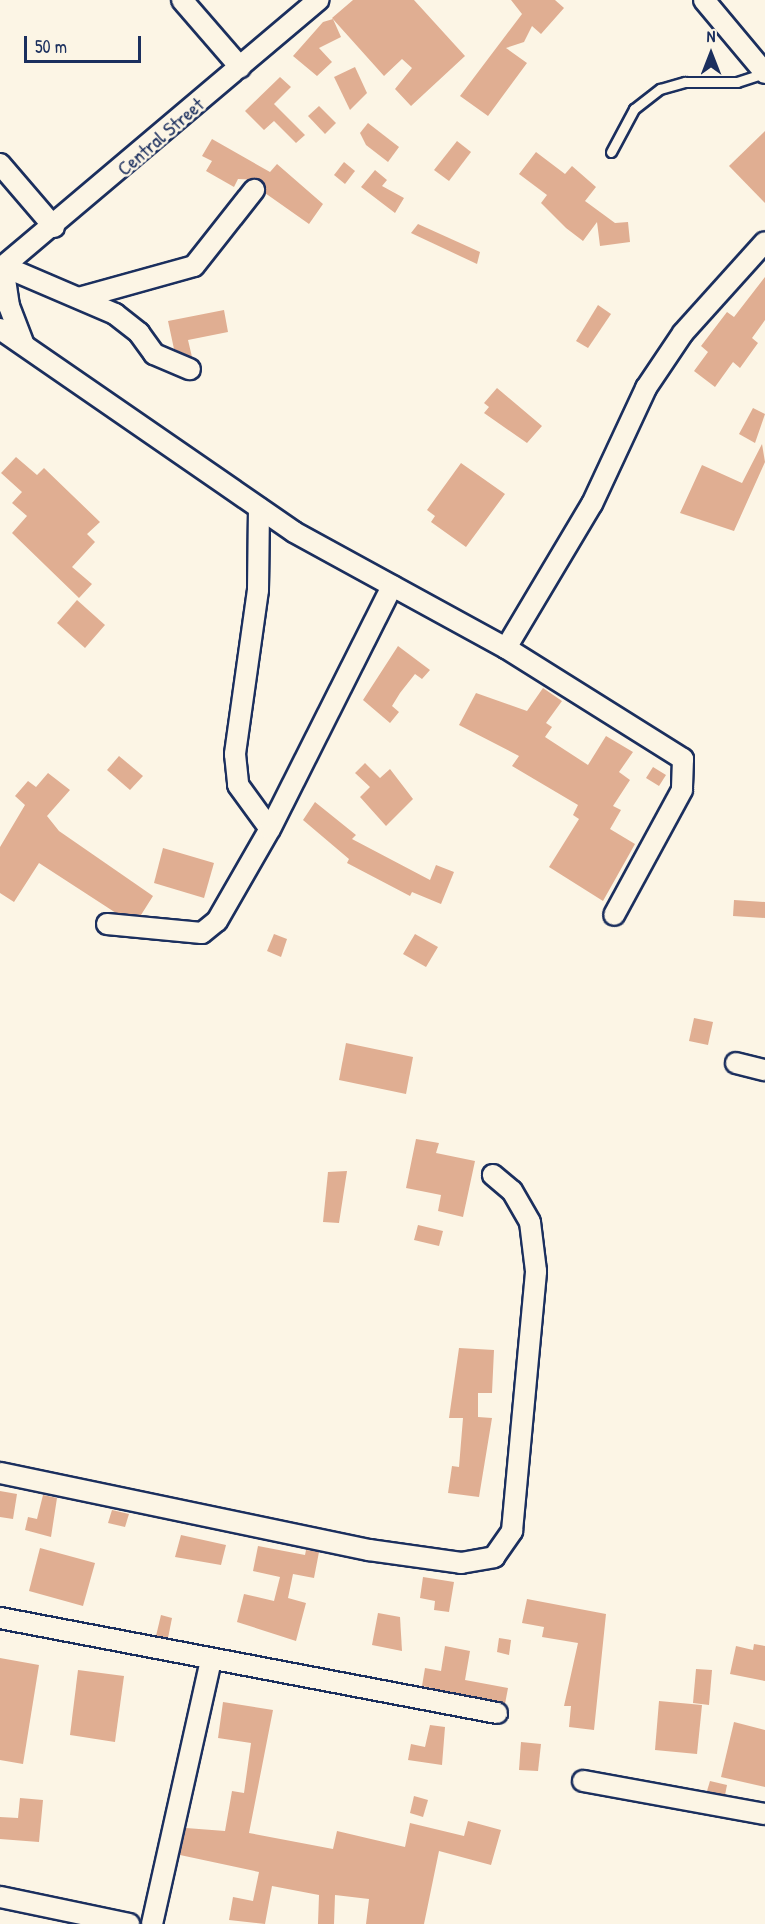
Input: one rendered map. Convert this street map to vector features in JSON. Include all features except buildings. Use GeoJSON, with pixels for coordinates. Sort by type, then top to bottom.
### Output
{"type":"FeatureCollection","features":[{"type":"Feature","properties":{"kind":"street"},"geometry":{"type":"LineString","coordinates":[[182,0],[240,68]]}},
{"type":"Feature","properties":{"kind":"street","name":"Central Street"},"geometry":{"type":"LineString","coordinates":[[2,267],[54,227],[318,0]]}},
{"type":"Feature","properties":{"kind":"street"},"geometry":{"type":"LineString","coordinates":[[704,0],[765,73]]}},
{"type":"Feature","properties":{"kind":"street"},"geometry":{"type":"LineString","coordinates":[[0,164],[54,227]]}},
{"type":"Feature","properties":{"kind":"street"},"geometry":{"type":"LineString","coordinates":[[79,298],[194,266],[254,190]]}},
{"type":"Feature","properties":{"kind":"street"},"geometry":{"type":"LineString","coordinates":[[506,648],[592,504],[646,388],[683,333],[765,242]]}},
{"type":"Feature","properties":{"kind":"street"},"geometry":{"type":"LineString","coordinates":[[2,267],[79,298],[139,333],[154,354],[190,369]]}},
{"type":"Feature","properties":{"kind":"street"},"geometry":{"type":"LineString","coordinates":[[2,267],[9,306],[23,343]]}},
{"type":"Feature","properties":{"kind":"street"},"geometry":{"type":"LineString","coordinates":[[0,329],[259,508],[392,586],[506,648],[683,759],[682,790],[614,915]]}},
{"type":"Feature","properties":{"kind":"street"},"geometry":{"type":"LineString","coordinates":[[259,508],[258,590],[235,754],[238,785],[270,829]]}},
{"type":"Feature","properties":{"kind":"street"},"geometry":{"type":"LineString","coordinates":[[107,924],[202,933],[231,902],[392,586]]}},
{"type":"Feature","properties":{"kind":"street"},"geometry":{"type":"LineString","coordinates":[[736,1063],[765,1070]]}},
{"type":"Feature","properties":{"kind":"street"},"geometry":{"type":"LineString","coordinates":[[0,1473],[369,1550],[461,1563],[494,1557],[512,1531],[536,1270],[536,1248],[524,1208],[493,1174]]}},
{"type":"Feature","properties":{"kind":"street"},"geometry":{"type":"LineString","coordinates":[[0,1618],[211,1661],[497,1713]]}},
{"type":"Feature","properties":{"kind":"street"},"geometry":{"type":"LineString","coordinates":[[152,1924],[211,1661]]}},
{"type":"Feature","properties":{"kind":"street"},"geometry":{"type":"LineString","coordinates":[[583,1781],[765,1814]]}},
{"type":"Feature","properties":{"kind":"street"},"geometry":{"type":"LineString","coordinates":[[0,1897],[129,1924]]}},
{"type":"Feature","properties":{"kind":"lane"},"geometry":{"type":"LineString","coordinates":[[611,152],[634,109],[660,89],[685,82],[737,82],[765,73]]}}]}
